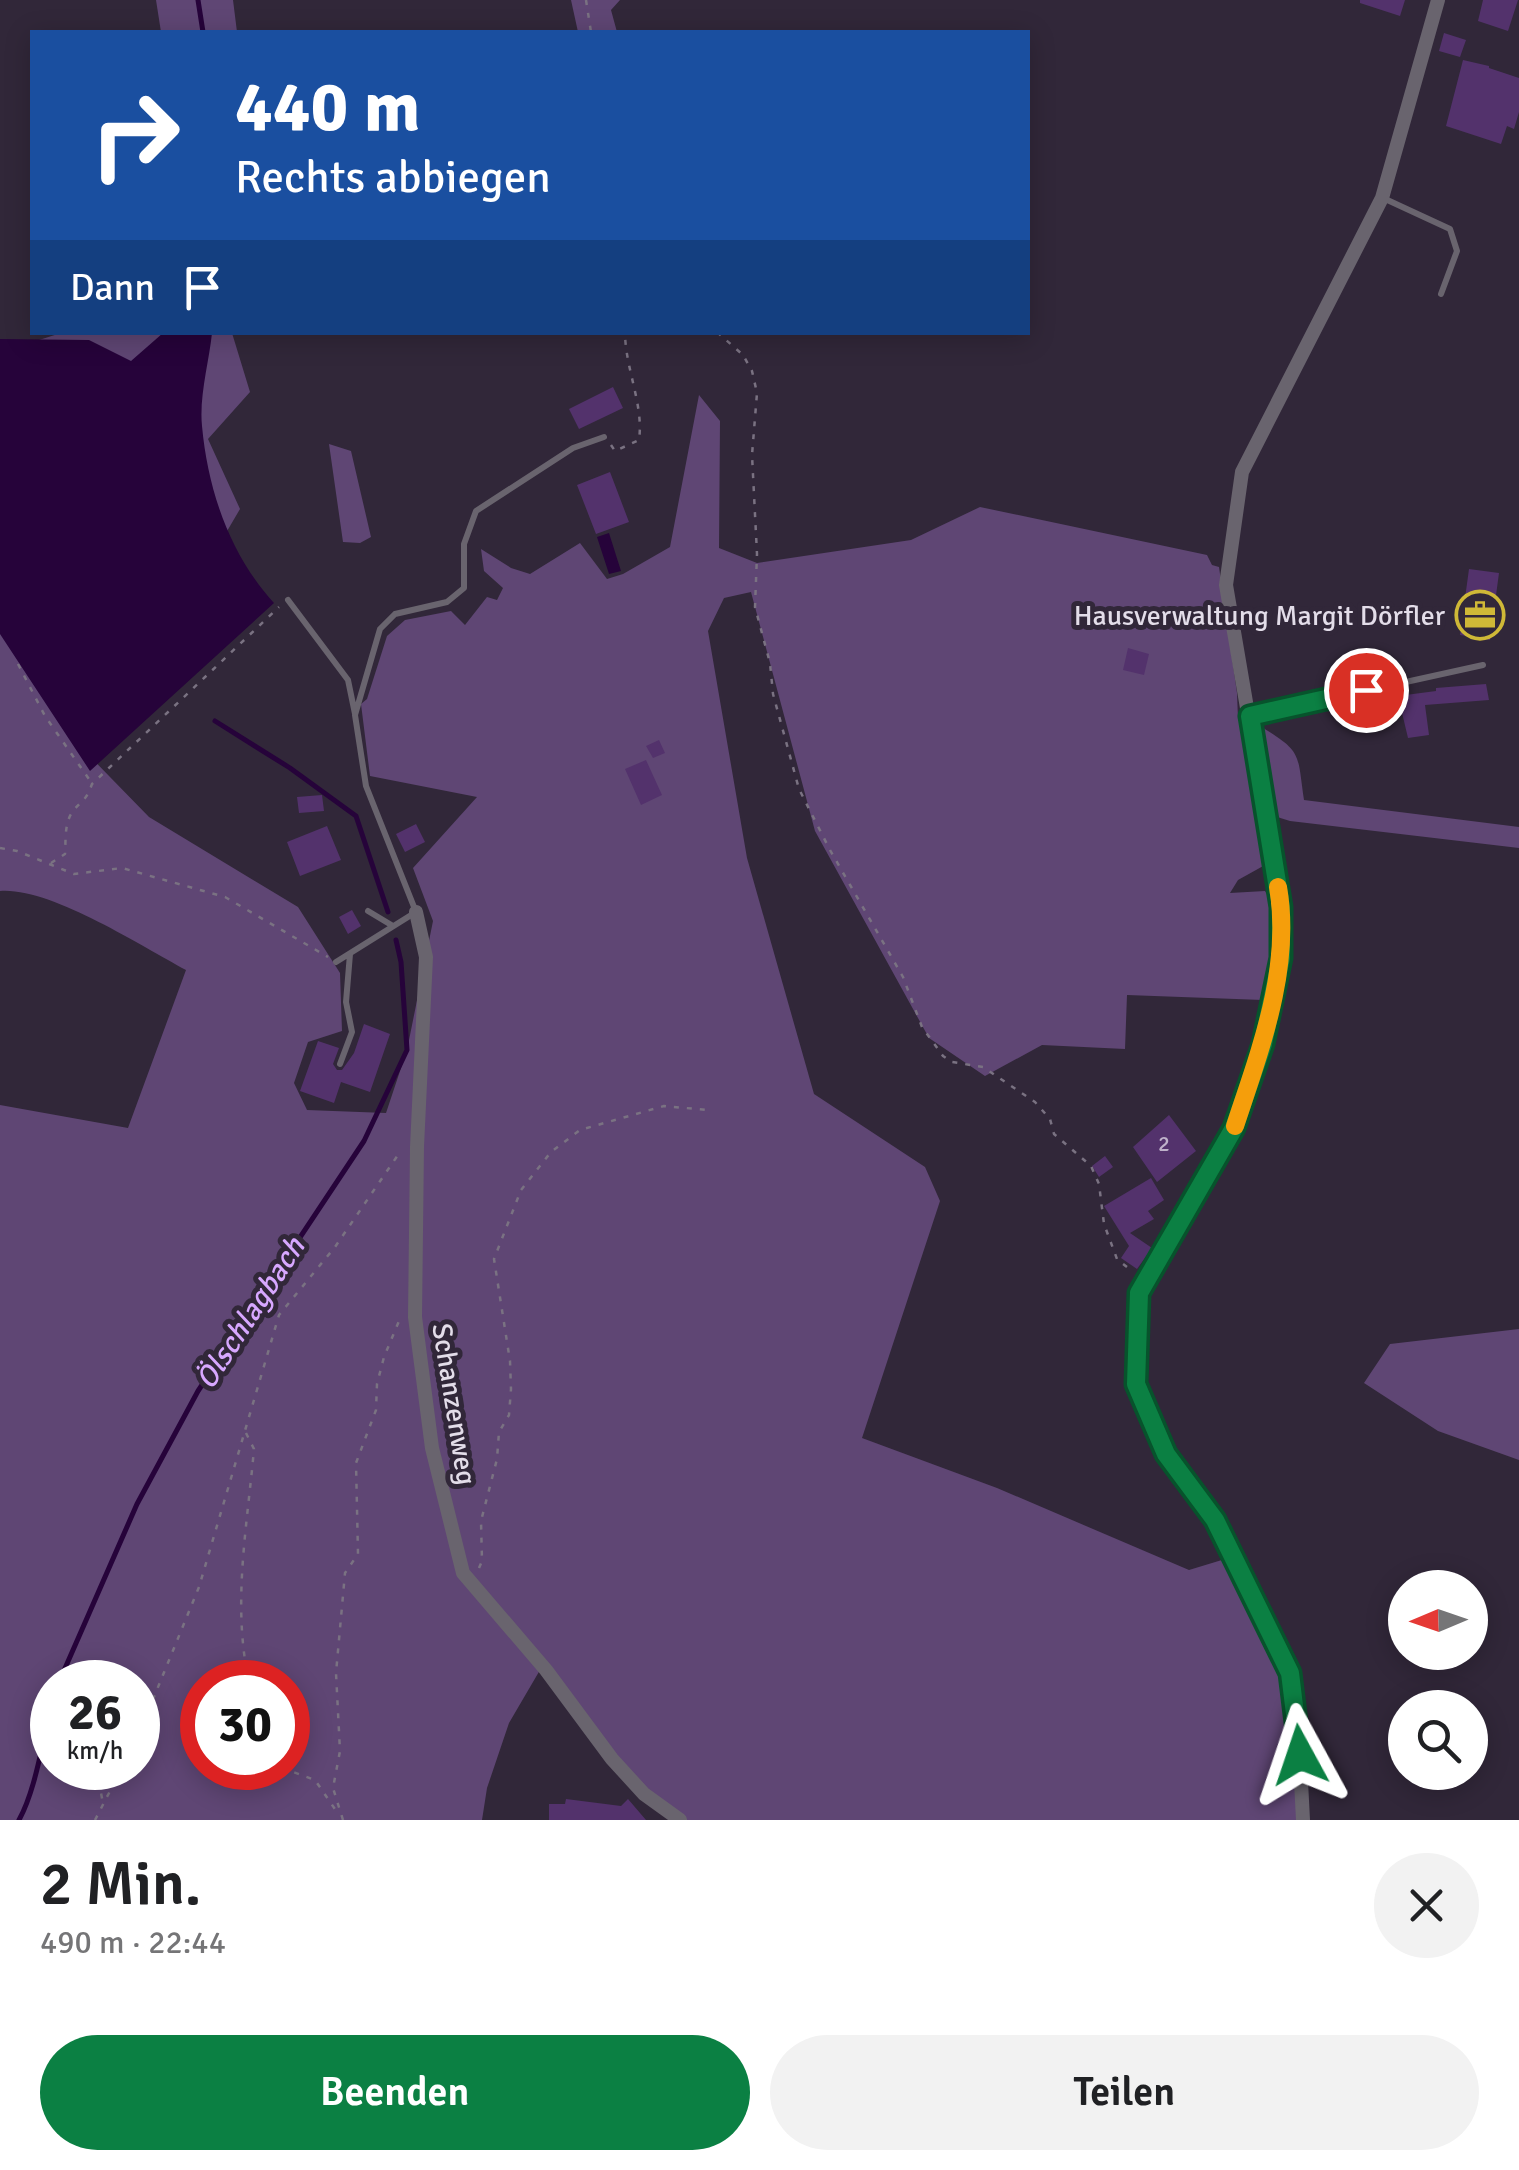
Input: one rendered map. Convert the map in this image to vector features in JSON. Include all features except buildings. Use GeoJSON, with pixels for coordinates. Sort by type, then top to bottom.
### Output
{"type":"FeatureCollection","features":[{"type":"Feature","properties":{"kind":"street"},"geometry":{"type":"LineString","coordinates":[[1303,1820],[1298,1723],[1290,1673],[1215,1520],[1166,1454],[1136,1384],[1139,1293],[1234,1128],[1263,1044],[1281,958],[1281,907],[1226,585],[1242,472],[1382,198],[1438,0]]}},
{"type":"Feature","properties":{"kind":"street","name":"Schanzenweg"},"geometry":{"type":"LineString","coordinates":[[416,912],[426,956],[415,1316],[432,1448],[463,1573],[546,1670],[612,1759],[644,1794],[680,1820]]}},
{"type":"Feature","properties":{"kind":"lane"},"geometry":{"type":"LineString","coordinates":[[1382,198],[1450,230],[1457,251],[1441,294]]}},
{"type":"Feature","properties":{"kind":"lane"},"geometry":{"type":"LineString","coordinates":[[355,715],[380,628],[395,614],[447,602],[464,588],[464,544],[476,511],[573,448],[604,436]]}},
{"type":"Feature","properties":{"kind":"lane"},"geometry":{"type":"LineString","coordinates":[[288,600],[348,680],[366,786],[416,912],[336,962]]}},
{"type":"Feature","properties":{"kind":"lane"},"geometry":{"type":"LineString","coordinates":[[1250,716],[1482,665]]}},
{"type":"Feature","properties":{"kind":"lane"},"geometry":{"type":"LineString","coordinates":[[368,912],[393,926]]}},
{"type":"Feature","properties":{"kind":"lane"},"geometry":{"type":"LineString","coordinates":[[340,1064],[352,1032],[346,1002],[350,952]]}},
{"type":"Feature","properties":{"kind":"path"},"geometry":{"type":"LineString","coordinates":[[586,0],[591,30]]}},
{"type":"Feature","properties":{"kind":"path"},"geometry":{"type":"LineString","coordinates":[[604,436],[615,451],[639,440],[641,426],[625,335]]}},
{"type":"Feature","properties":{"kind":"path"},"geometry":{"type":"LineString","coordinates":[[720,335],[743,355],[757,393],[752,455],[757,554],[755,606],[770,663],[773,694],[799,788],[830,850],[904,977],[922,1027],[952,1062],[974,1064],[1035,1102],[1050,1119],[1054,1134],[1094,1172],[1104,1224],[1117,1258],[1146,1280]]}},
{"type":"Feature","properties":{"kind":"path"},"geometry":{"type":"LineString","coordinates":[[51,863],[65,854],[67,821],[74,809],[86,801],[92,784],[288,600]]}},
{"type":"Feature","properties":{"kind":"path"},"geometry":{"type":"LineString","coordinates":[[18,664],[46,716],[92,784]]}},
{"type":"Feature","properties":{"kind":"path"},"geometry":{"type":"LineString","coordinates":[[0,848],[74,874],[122,868],[225,897],[336,962]]}},
{"type":"Feature","properties":{"kind":"path"},"geometry":{"type":"LineString","coordinates":[[472,1582],[482,1561],[481,1521],[497,1460],[499,1432],[509,1416],[510,1361],[494,1259],[521,1190],[552,1152],[580,1130],[664,1106],[707,1110]]}},
{"type":"Feature","properties":{"kind":"path"},"geometry":{"type":"LineString","coordinates":[[160,1682],[199,1587],[279,1315],[335,1247],[418,1126]]}},
{"type":"Feature","properties":{"kind":"path"},"geometry":{"type":"LineString","coordinates":[[343,1820],[333,1788],[340,1751],[336,1673],[345,1574],[358,1554],[356,1464],[376,1410],[384,1357],[399,1320],[415,1316]]}},
{"type":"Feature","properties":{"kind":"path"},"geometry":{"type":"LineString","coordinates":[[244,1430],[254,1450],[240,1573],[240,1643],[244,1660]]}},
{"type":"Feature","properties":{"kind":"path"},"geometry":{"type":"LineString","coordinates":[[310,1778],[343,1820]]}},
{"type":"Feature","properties":{"kind":"path"},"geometry":{"type":"LineString","coordinates":[[100,1790],[103,1804]]}},
{"type":"Feature","properties":{"kind":"path"},"geometry":{"type":"LineString","coordinates":[[95,1820],[110,1790]]}},
{"type":"Feature","properties":{"kind":"shaded area"},"geometry":{"type":"Polygon","coordinates":[[[156,0],[233,0],[237,30],[161,30],[156,0]]]}},
{"type":"Feature","properties":{"kind":"shaded area"},"geometry":{"type":"Polygon","coordinates":[[[571,0],[620,0],[611,10],[616,30],[578,30],[571,0]]]}},
{"type":"Feature","properties":{"kind":"shaded area"},"geometry":{"type":"Polygon","coordinates":[[[55,335],[233,335],[250,392],[208,439],[240,509],[223,538],[0,346],[14,348],[55,335]]]}},
{"type":"Feature","properties":{"kind":"shaded area"},"geometry":{"type":"Polygon","coordinates":[[[161,335],[212,335],[201,415],[210,474],[233,543],[274,603],[90,771],[0,634],[0,339],[89,340],[131,361],[161,335]]]}},
{"type":"Feature","properties":{"kind":"shaded area"},"geometry":{"type":"Polygon","coordinates":[[[699,395],[720,421],[719,548],[757,563],[911,540],[980,507],[1207,555],[1212,565],[1219,567],[1238,719],[1244,726],[1265,865],[1238,880],[1230,893],[1265,891],[1271,903],[1274,944],[1263,1000],[1127,995],[1125,1049],[1042,1045],[985,1076],[929,1038],[815,831],[751,592],[724,598],[708,631],[747,858],[814,1094],[925,1167],[940,1201],[862,1438],[997,1488],[1189,1570],[1235,1556],[1260,1595],[1291,1673],[1302,1820],[686,1820],[646,1792],[540,1670],[509,1723],[487,1788],[482,1820],[0,1820],[0,1105],[128,1128],[186,970],[69,908],[21,892],[0,891],[0,623],[71,737],[149,817],[298,907],[340,973],[342,1031],[308,1042],[294,1083],[307,1110],[386,1113],[407,1050],[433,921],[413,868],[477,797],[370,776],[361,704],[367,699],[387,636],[405,620],[451,611],[465,625],[487,597],[497,600],[503,588],[484,571],[481,549],[511,568],[530,574],[580,543],[607,579],[670,547],[699,395]]]}},
{"type":"Feature","properties":{"kind":"shaded area"},"geometry":{"type":"Polygon","coordinates":[[[329,444],[351,451],[371,537],[360,543],[343,542],[329,444]]]}},
{"type":"Feature","properties":{"kind":"shaded area"},"geometry":{"type":"Polygon","coordinates":[[[609,533],[621,571],[609,574],[597,537],[609,533]]]}},
{"type":"Feature","properties":{"kind":"shaded area"},"geometry":{"type":"Polygon","coordinates":[[[1260,726],[1296,755],[1304,800],[1519,827],[1519,848],[1274,816],[1260,726]]]}},
{"type":"Feature","properties":{"kind":"shaded area"},"geometry":{"type":"Polygon","coordinates":[[[1519,1329],[1519,1460],[1438,1431],[1364,1383],[1390,1344],[1519,1329]]]}},
{"type":"Feature","properties":{"kind":"waterway","name":"Ölschlagbach"},"geometry":{"type":"LineString","coordinates":[[198,0],[203,30]]}},
{"type":"Feature","properties":{"kind":"waterway","name":"Ölschlagbach"},"geometry":{"type":"LineString","coordinates":[[215,721],[356,816],[388,912]]}},
{"type":"Feature","properties":{"kind":"waterway","name":"Ölschlagbach"},"geometry":{"type":"LineString","coordinates":[[69,1660],[137,1504],[198,1391],[364,1141],[407,1050],[396,940]]}},
{"type":"Feature","properties":{"kind":"waterway","name":"Ölschlagbach"},"geometry":{"type":"LineString","coordinates":[[19,1820],[31,1790]]}},
{"type":"Feature","properties":{"kind":"slow traffic"},"geometry":{"type":"LineString","coordinates":[[1235,1126],[1263,1044],[1281,958],[1278,887]]}},
{"type":"Feature","properties":{"kind":"place","name":"Hausverwaltung Margit Dörfler"},"geometry":{"type":"Point","coordinates":[1480,615]}},
{"type":"Feature","properties":{"kind":"route"},"geometry":{"type":"LineString","coordinates":[[1300,1755],[1290,1673],[1215,1520],[1166,1454],[1136,1384],[1139,1293],[1234,1128],[1263,1044],[1281,958],[1281,907],[1250,716],[1366,690]]}}]}
